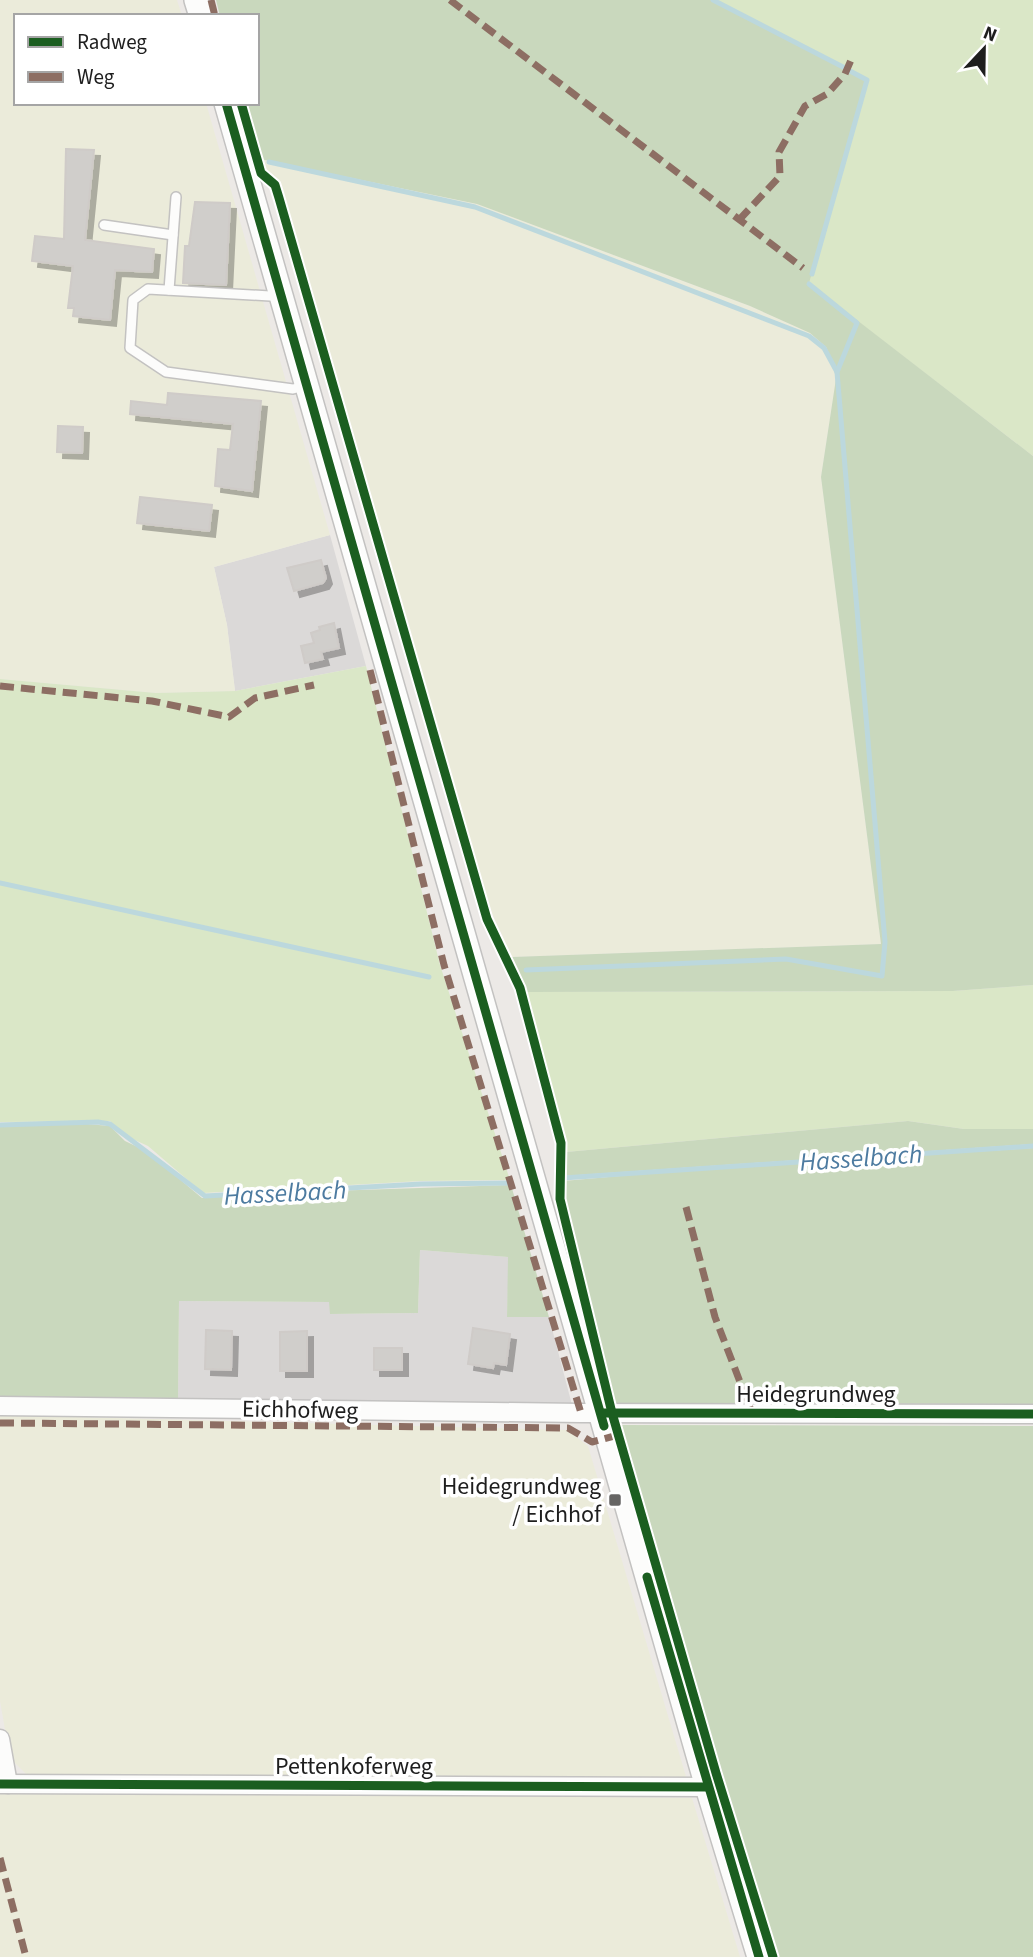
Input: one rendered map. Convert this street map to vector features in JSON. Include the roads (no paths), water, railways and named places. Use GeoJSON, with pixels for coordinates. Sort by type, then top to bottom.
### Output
{"type":"FeatureCollection","features":[{"type":"Feature","properties":{"kind":"street"},"geometry":{"type":"LineString","coordinates":[[227,105],[304,386],[707,1787],[759,1957]]}},
{"type":"Feature","properties":{"kind":"street","name":"Eichhofweg"},"geometry":{"type":"LineString","coordinates":[[0,1406],[600,1413]]}},
{"type":"Feature","properties":{"kind":"street","name":"Heidegrundweg"},"geometry":{"type":"LineString","coordinates":[[600,1413],[1033,1414]]}},
{"type":"Feature","properties":{"kind":"street"},"geometry":{"type":"LineString","coordinates":[[0,1739],[4,1784]]}},
{"type":"Feature","properties":{"kind":"street","name":"Pettenkoferweg"},"geometry":{"type":"LineString","coordinates":[[4,1784],[707,1787]]}},
{"type":"Feature","properties":{"kind":"lane"},"geometry":{"type":"LineString","coordinates":[[169,290],[176,197]]}},
{"type":"Feature","properties":{"kind":"lane"},"geometry":{"type":"LineString","coordinates":[[104,225],[173,234]]}},
{"type":"Feature","properties":{"kind":"lane"},"geometry":{"type":"LineString","coordinates":[[279,294],[270,296],[148,289],[133,300],[130,348],[166,372],[293,388],[304,386]]}},
{"type":"Feature","properties":{"kind":"waterway"},"geometry":{"type":"LineString","coordinates":[[713,0],[845,68]]}},
{"type":"Feature","properties":{"kind":"waterway"},"geometry":{"type":"LineString","coordinates":[[812,274],[867,80],[850,71]]}},
{"type":"Feature","properties":{"kind":"waterway"},"geometry":{"type":"LineString","coordinates":[[269,162],[475,207],[809,336],[824,348],[837,372],[885,942],[882,976],[786,959],[526,970]]}},
{"type":"Feature","properties":{"kind":"waterway"},"geometry":{"type":"LineString","coordinates":[[809,284],[857,323],[837,372]]}},
{"type":"Feature","properties":{"kind":"waterway"},"geometry":{"type":"LineString","coordinates":[[0,883],[429,977]]}},
{"type":"Feature","properties":{"kind":"waterway","name":"Hasselbach"},"geometry":{"type":"LineString","coordinates":[[0,1125],[98,1122],[110,1124],[205,1196],[421,1184],[511,1183]]}},
{"type":"Feature","properties":{"kind":"waterway","name":"Hasselbach"},"geometry":{"type":"LineString","coordinates":[[563,1178],[1033,1146]]}},
{"type":"Feature","properties":{"kind":"place","name":"Heidegrundweg / Eichhof"},"geometry":{"type":"Point","coordinates":[615,1500]}}]}
